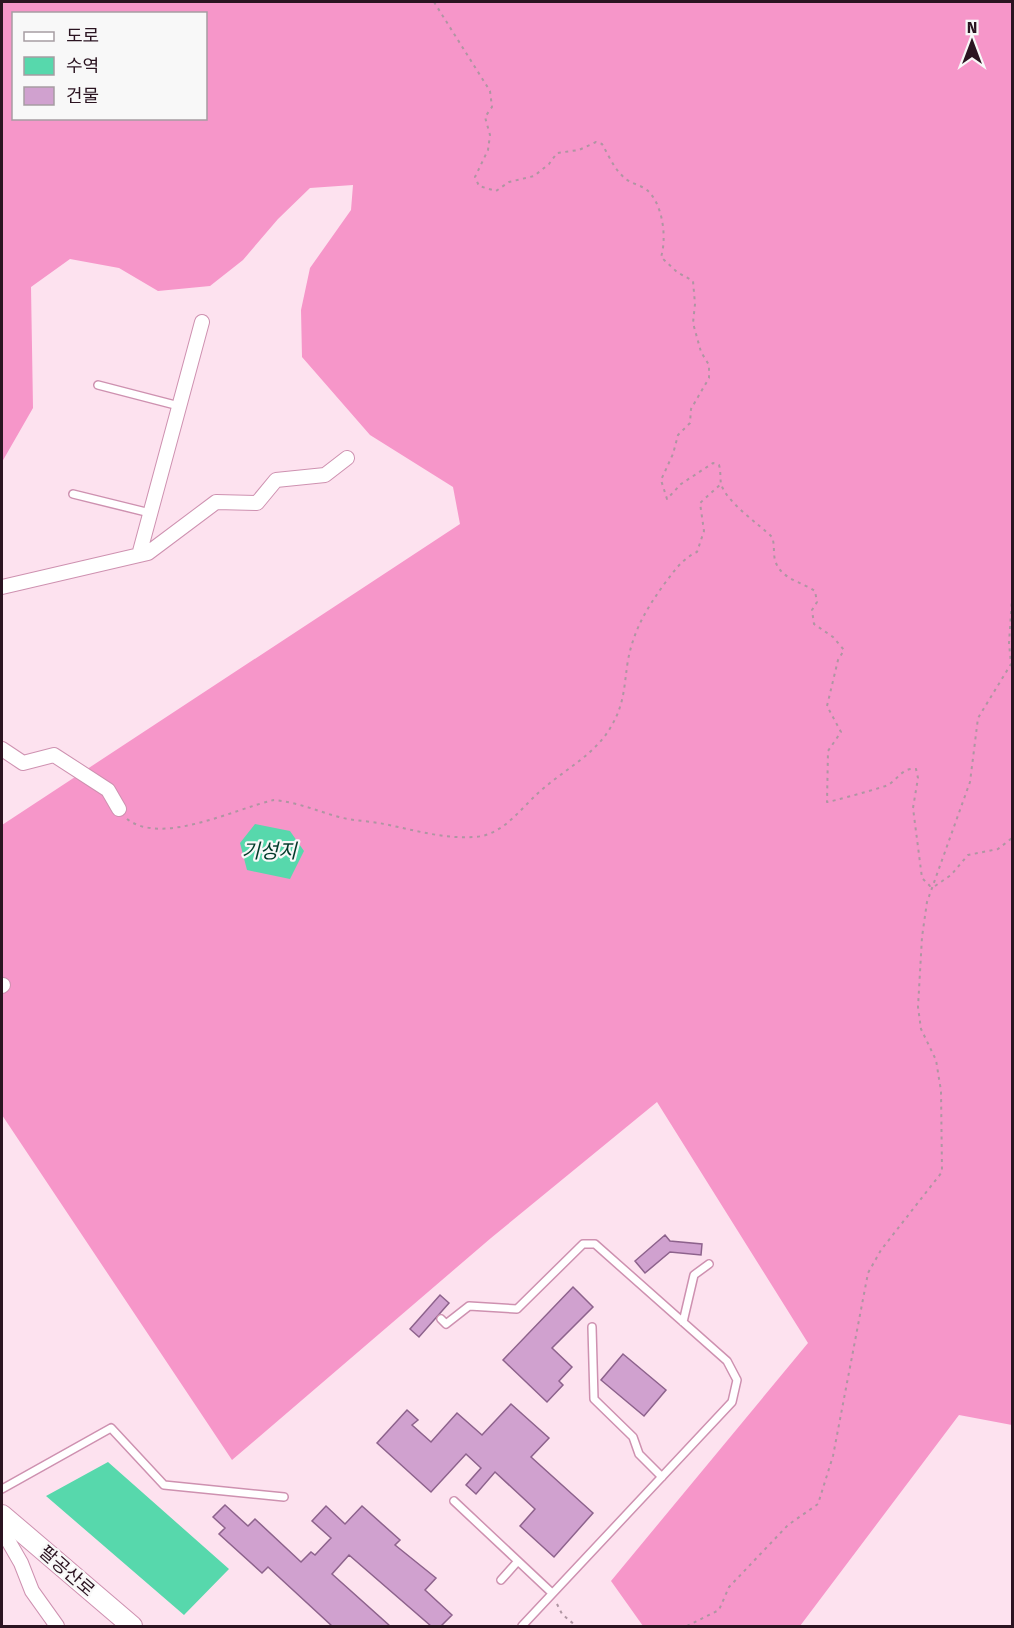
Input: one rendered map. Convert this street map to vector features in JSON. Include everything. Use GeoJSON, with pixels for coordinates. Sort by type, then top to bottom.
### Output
{"type":"FeatureCollection","features":[{"type":"Feature","properties":{"kind":"main road","name":"팔공산로"},"geometry":{"type":"LineString","coordinates":[[2,1515],[132,1626]]}},
{"type":"Feature","properties":{"kind":"street"},"geometry":{"type":"LineString","coordinates":[[139,555],[202,322]]}},
{"type":"Feature","properties":{"kind":"street"},"geometry":{"type":"LineString","coordinates":[[2,587],[148,553],[216,502],[257,503],[276,480],[325,475],[347,458]]}},
{"type":"Feature","properties":{"kind":"street"},"geometry":{"type":"LineString","coordinates":[[2,749],[23,763],[54,755],[108,790],[119,809]]}},
{"type":"Feature","properties":{"kind":"street"},"geometry":{"type":"LineString","coordinates":[[2,1530],[21,1563],[32,1591],[57,1626]]}},
{"type":"Feature","properties":{"kind":"lane"},"geometry":{"type":"LineString","coordinates":[[98,385],[179,406]]}},
{"type":"Feature","properties":{"kind":"lane"},"geometry":{"type":"LineString","coordinates":[[73,494],[150,513]]}},
{"type":"Feature","properties":{"kind":"lane"},"geometry":{"type":"LineString","coordinates":[[441,1319],[446,1324],[469,1306],[517,1309],[583,1245],[595,1244],[727,1361],[737,1380],[732,1402],[522,1626]]}},
{"type":"Feature","properties":{"kind":"lane"},"geometry":{"type":"LineString","coordinates":[[683,1322],[694,1275],[709,1264]]}},
{"type":"Feature","properties":{"kind":"lane"},"geometry":{"type":"LineString","coordinates":[[592,1327],[594,1399],[633,1437],[639,1454],[662,1477]]}},
{"type":"Feature","properties":{"kind":"lane"},"geometry":{"type":"LineString","coordinates":[[2,1489],[111,1428],[165,1485],[284,1497]]}},
{"type":"Feature","properties":{"kind":"lane"},"geometry":{"type":"LineString","coordinates":[[454,1501],[552,1593]]}},
{"type":"Feature","properties":{"kind":"lane"},"geometry":{"type":"LineString","coordinates":[[501,1580],[518,1561]]}},
{"type":"Feature","properties":{"kind":"path"},"geometry":{"type":"LineString","coordinates":[[434,2],[490,91],[492,106],[485,117],[489,126],[489,143],[485,161],[476,173],[479,186],[496,191],[509,182],[534,176],[549,164],[557,153],[579,150],[596,142],[602,144],[626,179],[646,189],[656,200],[663,236],[661,257],[677,272],[693,281],[695,304],[693,323],[701,352],[709,365],[709,378],[691,409],[690,423],[678,435],[661,482],[667,499],[681,484],[713,463],[719,465],[721,484],[752,523],[772,537],[775,562],[794,582],[815,591],[817,602],[812,610],[814,624],[833,637],[843,650],[838,660],[827,706],[841,732],[828,751],[827,802],[840,801],[855,793],[887,786],[909,768],[916,769],[918,778],[912,808],[921,878],[932,886]]}},
{"type":"Feature","properties":{"kind":"path"},"geometry":{"type":"LineString","coordinates":[[119,809],[137,827],[174,829],[274,800],[289,801],[341,817],[434,835],[475,837],[489,835],[505,826],[553,779],[580,761],[602,740],[613,725],[626,694],[628,661],[635,632],[645,611],[686,557],[697,552],[704,531],[700,503],[721,484]]}},
{"type":"Feature","properties":{"kind":"path"},"geometry":{"type":"LineString","coordinates":[[687,1626],[719,1610],[729,1587],[788,1525],[818,1504],[833,1456],[868,1273],[881,1250],[942,1172],[940,1091],[936,1060],[921,1029],[918,1007],[922,937],[927,902],[969,782],[978,718],[1011,664],[1009,643],[1012,598]]}},
{"type":"Feature","properties":{"kind":"path"},"geometry":{"type":"LineString","coordinates":[[932,886],[951,875],[968,855],[998,849],[1012,838]]}},
{"type":"Feature","properties":{"kind":"path"},"geometry":{"type":"LineString","coordinates":[[552,1593],[562,1614],[576,1626]]}},
{"type":"Feature","properties":{"kind":"shaded area"},"geometry":{"type":"Polygon","coordinates":[[[2,2],[1012,2],[1012,1425],[959,1415],[800,1626],[643,1626],[611,1581],[808,1343],[657,1102],[491,1238],[232,1460],[2,1115],[2,825],[460,524],[453,487],[370,435],[302,357],[301,310],[310,268],[351,210],[353,185],[310,188],[278,219],[243,260],[210,286],[158,291],[119,268],[70,259],[31,287],[33,408],[2,462],[2,2]]]}},
{"type":"Feature","properties":{"kind":"water","name":"기성지"},"geometry":{"type":"Polygon","coordinates":[[[255,824],[290,831],[304,851],[290,879],[247,870],[240,843],[255,824]]]}},
{"type":"Feature","properties":{"kind":"water"},"geometry":{"type":"Polygon","coordinates":[[[108,1462],[229,1569],[184,1615],[46,1496],[108,1462]]]}},
{"type":"Feature","properties":{"kind":"building"},"geometry":{"type":"Polygon","coordinates":[[[665,1235],[670,1241],[702,1244],[701,1255],[670,1252],[645,1273],[635,1261],[665,1235]]]}},
{"type":"Feature","properties":{"kind":"building"},"geometry":{"type":"Polygon","coordinates":[[[573,1287],[593,1307],[552,1348],[572,1367],[559,1381],[563,1385],[547,1402],[503,1360],[573,1287]]]}},
{"type":"Feature","properties":{"kind":"building"},"geometry":{"type":"Polygon","coordinates":[[[440,1295],[449,1303],[419,1337],[410,1329],[440,1295]]]}},
{"type":"Feature","properties":{"kind":"building"},"geometry":{"type":"Polygon","coordinates":[[[623,1354],[666,1390],[644,1416],[601,1380],[623,1354]]]}},
{"type":"Feature","properties":{"kind":"building"},"geometry":{"type":"Polygon","coordinates":[[[511,1404],[549,1438],[531,1457],[593,1513],[554,1557],[520,1526],[535,1509],[495,1472],[476,1494],[466,1485],[481,1468],[466,1454],[431,1492],[377,1443],[407,1410],[418,1420],[412,1425],[431,1442],[457,1413],[482,1435],[511,1404]]]}},
{"type":"Feature","properties":{"kind":"building"},"geometry":{"type":"Polygon","coordinates":[[[225,1505],[248,1526],[255,1519],[301,1562],[311,1552],[315,1555],[331,1538],[312,1521],[326,1506],[345,1524],[362,1506],[400,1540],[395,1545],[436,1578],[425,1590],[452,1615],[441,1626],[431,1626],[349,1555],[332,1574],[390,1626],[332,1626],[268,1567],[262,1573],[219,1534],[225,1528],[213,1517],[225,1505]]]}}]}
